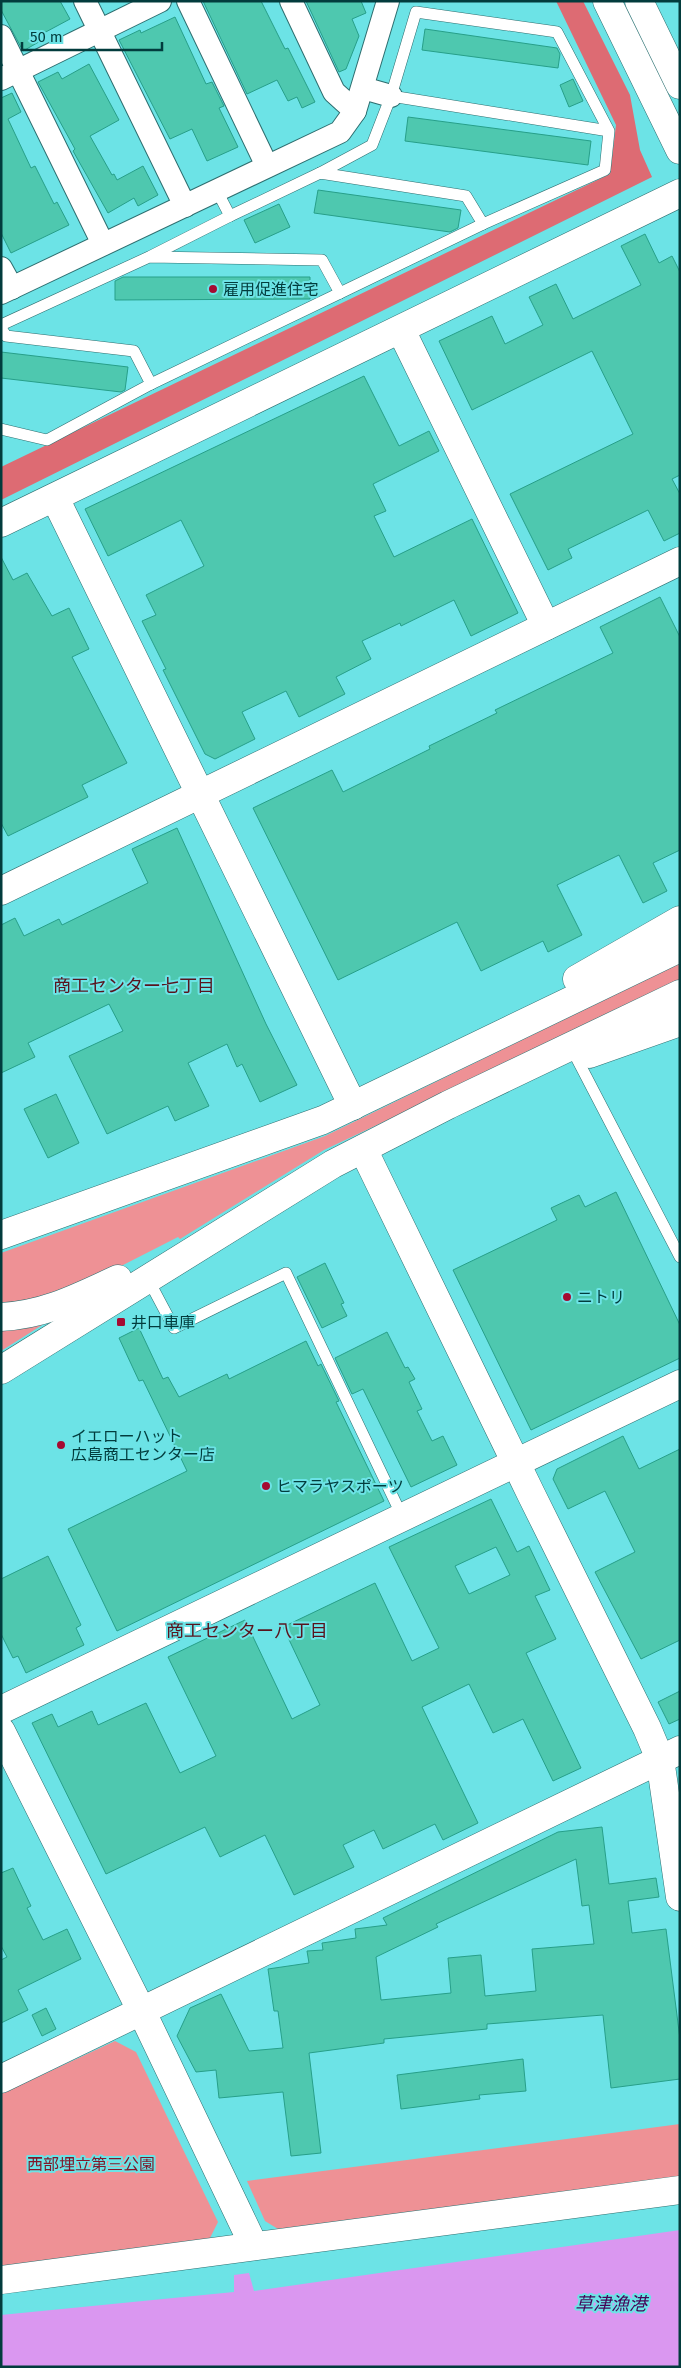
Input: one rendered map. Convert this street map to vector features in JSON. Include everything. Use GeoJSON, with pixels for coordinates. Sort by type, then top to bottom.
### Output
{"type":"FeatureCollection","features":[{"type":"Feature","properties":{"kind":"street"},"geometry":{"type":"LineString","coordinates":[[85,1],[185,206]]}},
{"type":"Feature","properties":{"kind":"street"},"geometry":{"type":"LineString","coordinates":[[10,75],[160,1]]}},
{"type":"Feature","properties":{"kind":"street"},"geometry":{"type":"LineString","coordinates":[[188,1],[267,166]]}},
{"type":"Feature","properties":{"kind":"street"},"geometry":{"type":"LineString","coordinates":[[291,1],[334,92],[355,111]]}},
{"type":"Feature","properties":{"kind":"street"},"geometry":{"type":"LineString","coordinates":[[1,268],[6,291],[340,132],[355,111],[388,1]]}},
{"type":"Feature","properties":{"kind":"street"},"geometry":{"type":"LineString","coordinates":[[607,1],[680,150]]}},
{"type":"Feature","properties":{"kind":"street"},"geometry":{"type":"LineString","coordinates":[[638,1],[680,85]]}},
{"type":"Feature","properties":{"kind":"street"},"geometry":{"type":"LineString","coordinates":[[1,36],[10,75],[103,244]]}},
{"type":"Feature","properties":{"kind":"street"},"geometry":{"type":"LineString","coordinates":[[659,42],[680,64]]}},
{"type":"Feature","properties":{"kind":"street"},"geometry":{"type":"LineString","coordinates":[[363,88],[391,96]]}},
{"type":"Feature","properties":{"kind":"street"},"geometry":{"type":"LineString","coordinates":[[1,523],[680,193]]}},
{"type":"Feature","properties":{"kind":"street"},"geometry":{"type":"LineString","coordinates":[[401,330],[546,626]]}},
{"type":"Feature","properties":{"kind":"street"},"geometry":{"type":"LineString","coordinates":[[55,498],[353,1106]]}},
{"type":"Feature","properties":{"kind":"street"},"geometry":{"type":"LineString","coordinates":[[1,891],[200,796],[680,561]]}},
{"type":"Feature","properties":{"kind":"street"},"geometry":{"type":"LineString","coordinates":[[416,1073],[680,920]]}},
{"type":"Feature","properties":{"kind":"street"},"geometry":{"type":"LineString","coordinates":[[1,1235],[323,1120],[416,1073],[680,948]]}},
{"type":"Feature","properties":{"kind":"street"},"geometry":{"type":"LineString","coordinates":[[1,1370],[333,1164],[448,1105],[680,994]]}},
{"type":"Feature","properties":{"kind":"street"},"geometry":{"type":"LineString","coordinates":[[448,1105],[680,1022]]}},
{"type":"Feature","properties":{"kind":"street"},"geometry":{"type":"LineString","coordinates":[[363,1149],[515,1462],[643,1719],[670,1754],[680,1898]]}},
{"type":"Feature","properties":{"kind":"street"},"geometry":{"type":"LineString","coordinates":[[1,1317],[42,1312],[67,1304],[222,1232]]}},
{"type":"Feature","properties":{"kind":"street"},"geometry":{"type":"LineString","coordinates":[[1,1710],[680,1384]]}},
{"type":"Feature","properties":{"kind":"street"},"geometry":{"type":"LineString","coordinates":[[1,1731],[142,2012],[254,2246]]}},
{"type":"Feature","properties":{"kind":"street"},"geometry":{"type":"LineString","coordinates":[[1,2079],[670,1754]]}},
{"type":"Feature","properties":{"kind":"street"},"geometry":{"type":"LineString","coordinates":[[1,2280],[680,2190]]}},
{"type":"Feature","properties":{"kind":"lane"},"geometry":{"type":"LineString","coordinates":[[1,430],[48,440],[151,384],[483,224],[605,170],[609,131],[558,32],[416,12],[391,96],[372,145],[320,173],[1,327],[6,336],[134,351],[151,384]]}},
{"type":"Feature","properties":{"kind":"lane"},"geometry":{"type":"LineString","coordinates":[[391,96],[609,131]]}},
{"type":"Feature","properties":{"kind":"lane"},"geometry":{"type":"LineString","coordinates":[[320,173],[466,196],[483,224]]}},
{"type":"Feature","properties":{"kind":"lane"},"geometry":{"type":"LineString","coordinates":[[217,191],[230,216]]}},
{"type":"Feature","properties":{"kind":"lane"},"geometry":{"type":"LineString","coordinates":[[149,256],[322,260],[340,293]]}},
{"type":"Feature","properties":{"kind":"lane"},"geometry":{"type":"LineString","coordinates":[[577,1059],[680,1257]]}},
{"type":"Feature","properties":{"kind":"lane"},"geometry":{"type":"LineString","coordinates":[[148,1279],[174,1328],[286,1273],[302,1312],[402,1516]]}},
{"type":"Feature","properties":{"kind":"green space"},"geometry":{"type":"Polygon","coordinates":[[[680,963],[680,982],[324,1150],[180,1239],[178,1237],[80,1287],[1,1307],[1,1253],[325,1136],[680,963]]]}},
{"type":"Feature","properties":{"kind":"green space"},"geometry":{"type":"Polygon","coordinates":[[[47,1322],[1,1351],[1,1326],[47,1322]]]}},
{"type":"Feature","properties":{"kind":"green space","name":"西部埋立第三公園"},"geometry":{"type":"Polygon","coordinates":[[[115,2041],[136,2052],[218,2222],[209,2240],[1,2267],[1,2094],[115,2041]]]}},
{"type":"Feature","properties":{"kind":"green space"},"geometry":{"type":"Polygon","coordinates":[[[680,2124],[680,2177],[278,2229],[265,2221],[247,2181],[680,2124]]]}},
{"type":"Feature","properties":{"kind":"shaded area"},"geometry":{"type":"Polygon","coordinates":[[[556,1],[583,1],[630,95],[640,150],[652,177],[1,500],[1,467],[610,174],[616,125],[556,1]]]}},
{"type":"Feature","properties":{"kind":"water","name":"草津漁港"},"geometry":{"type":"Polygon","coordinates":[[[680,2230],[680,2367],[1,2367],[1,2315],[234,2292],[234,2275],[249,2273],[254,2291],[680,2230]]]}},
{"type":"Feature","properties":{"kind":"building"},"geometry":{"type":"Polygon","coordinates":[[[1,1],[60,1],[70,19],[42,34],[44,39],[23,51],[1,10],[1,1]]]}},
{"type":"Feature","properties":{"kind":"building"},"geometry":{"type":"Polygon","coordinates":[[[203,1],[261,1],[285,49],[288,48],[315,102],[302,108],[297,97],[288,101],[277,80],[247,94],[203,1]]]}},
{"type":"Feature","properties":{"kind":"building"},"geometry":{"type":"Polygon","coordinates":[[[306,1],[361,1],[366,13],[352,19],[359,36],[346,69],[339,72],[306,1]]]}},
{"type":"Feature","properties":{"kind":"building"},"geometry":{"type":"Polygon","coordinates":[[[175,17],[206,84],[212,82],[224,106],[219,108],[238,147],[207,161],[192,129],[170,139],[119,40],[140,30],[141,33],[175,17]]]}},
{"type":"Feature","properties":{"kind":"building"},"geometry":{"type":"Polygon","coordinates":[[[425,29],[557,48],[560,54],[558,68],[422,50],[425,29]]]}},
{"type":"Feature","properties":{"kind":"building"},"geometry":{"type":"Polygon","coordinates":[[[89,64],[119,120],[90,136],[112,175],[114,174],[117,180],[143,166],[158,195],[138,206],[134,198],[108,213],[73,151],[75,149],[38,82],[58,72],[62,79],[89,64]]]}},
{"type":"Feature","properties":{"kind":"building"},"geometry":{"type":"Polygon","coordinates":[[[573,79],[583,101],[569,107],[560,85],[573,79]]]}},
{"type":"Feature","properties":{"kind":"building"},"geometry":{"type":"Polygon","coordinates":[[[12,93],[21,112],[8,119],[31,168],[35,166],[54,204],[57,202],[69,225],[11,253],[1,233],[1,98],[12,93]]]}},
{"type":"Feature","properties":{"kind":"building"},"geometry":{"type":"Polygon","coordinates":[[[408,117],[591,141],[588,165],[405,141],[408,117]]]}},
{"type":"Feature","properties":{"kind":"building"},"geometry":{"type":"Polygon","coordinates":[[[318,190],[461,210],[458,228],[450,232],[314,213],[318,190]]]}},
{"type":"Feature","properties":{"kind":"building"},"geometry":{"type":"Polygon","coordinates":[[[279,204],[290,227],[255,243],[244,220],[279,204]]]}},
{"type":"Feature","properties":{"kind":"building"},"geometry":{"type":"Polygon","coordinates":[[[645,234],[659,263],[672,256],[680,272],[680,475],[672,479],[680,494],[680,533],[664,541],[648,510],[568,549],[572,558],[548,570],[510,494],[633,434],[592,351],[472,410],[439,341],[492,316],[505,344],[543,325],[529,297],[556,284],[573,319],[641,285],[621,246],[645,234]]]}},
{"type":"Feature","properties":{"kind":"building","name":"雇用促進住宅"},"geometry":{"type":"Polygon","coordinates":[[[123,277],[310,277],[310,299],[115,300],[115,281],[123,277]]]}},
{"type":"Feature","properties":{"kind":"building"},"geometry":{"type":"Polygon","coordinates":[[[1,352],[128,367],[125,390],[121,392],[1,378],[1,352]]]}},
{"type":"Feature","properties":{"kind":"building"},"geometry":{"type":"Polygon","coordinates":[[[364,376],[399,446],[429,431],[439,451],[373,484],[386,511],[374,516],[394,557],[472,519],[518,613],[471,636],[454,600],[401,626],[400,623],[362,641],[371,659],[336,677],[345,694],[299,717],[286,691],[242,712],[255,739],[215,759],[205,754],[163,670],[166,669],[142,621],[156,615],[146,595],[204,566],[181,520],[108,556],[85,509],[364,376]]]}},
{"type":"Feature","properties":{"kind":"building"},"geometry":{"type":"Polygon","coordinates":[[[1,557],[13,580],[27,573],[52,616],[69,608],[89,649],[72,657],[127,763],[82,785],[88,797],[8,836],[1,823],[1,557]]]}},
{"type":"Feature","properties":{"kind":"building"},"geometry":{"type":"Polygon","coordinates":[[[660,597],[680,637],[680,850],[653,863],[667,891],[643,903],[619,855],[557,885],[582,935],[548,952],[543,941],[481,971],[457,922],[338,980],[253,808],[332,770],[343,792],[430,749],[429,746],[497,713],[495,710],[613,653],[600,627],[660,597]]]}},
{"type":"Feature","properties":{"kind":"building"},"geometry":{"type":"Polygon","coordinates":[[[177,828],[266,1024],[297,1085],[260,1102],[242,1064],[237,1067],[227,1044],[188,1063],[209,1106],[175,1121],[168,1106],[107,1134],[69,1056],[123,1031],[109,1004],[28,1043],[35,1057],[1,1073],[1,925],[15,918],[24,936],[59,919],[62,925],[148,883],[132,849],[177,828]]]}},
{"type":"Feature","properties":{"kind":"building"},"geometry":{"type":"Polygon","coordinates":[[[56,1094],[79,1143],[48,1158],[24,1109],[56,1094]]]}},
{"type":"Feature","properties":{"kind":"building","name":"ニトリ"},"geometry":{"type":"Polygon","coordinates":[[[616,1192],[680,1325],[680,1358],[531,1430],[453,1270],[557,1220],[551,1208],[579,1195],[585,1207],[616,1192]]]}},
{"type":"Feature","properties":{"kind":"building"},"geometry":{"type":"Polygon","coordinates":[[[325,1263],[344,1303],[341,1304],[347,1316],[322,1328],[297,1277],[325,1263]]]}},
{"type":"Feature","properties":{"kind":"building","name":"ヒマラヤスポーツ"},"geometry":{"type":"Polygon","coordinates":[[[139,1328],[163,1379],[168,1377],[179,1397],[227,1374],[229,1379],[306,1341],[318,1366],[321,1364],[339,1401],[336,1402],[384,1501],[117,1631],[68,1529],[187,1471],[143,1380],[139,1381],[119,1338],[139,1328]]]}},
{"type":"Feature","properties":{"kind":"building"},"geometry":{"type":"Polygon","coordinates":[[[387,1332],[405,1368],[408,1367],[415,1379],[409,1382],[422,1409],[417,1411],[432,1441],[443,1436],[457,1465],[411,1487],[363,1389],[352,1394],[335,1358],[387,1332]]]}},
{"type":"Feature","properties":{"kind":"building"},"geometry":{"type":"Polygon","coordinates":[[[623,1436],[639,1469],[680,1449],[680,1640],[641,1659],[595,1572],[635,1552],[605,1491],[568,1509],[553,1479],[557,1469],[623,1436]]]}},
{"type":"Feature","properties":{"kind":"building"},"geometry":{"type":"Polygon","coordinates":[[[491,1499],[517,1552],[529,1546],[550,1590],[535,1596],[556,1639],[526,1653],[581,1768],[553,1781],[523,1719],[493,1733],[469,1684],[422,1707],[478,1823],[443,1840],[435,1824],[383,1849],[374,1830],[343,1845],[354,1867],[294,1895],[265,1835],[220,1857],[205,1827],[106,1874],[32,1723],[52,1714],[58,1727],[92,1711],[98,1725],[146,1703],[180,1773],[216,1756],[168,1657],[245,1620],[292,1719],[320,1705],[283,1627],[375,1583],[412,1661],[439,1648],[389,1547],[491,1499]],[[496,1547],[455,1566],[469,1594],[510,1575],[496,1547]]]}},
{"type":"Feature","properties":{"kind":"building"},"geometry":{"type":"Polygon","coordinates":[[[48,1556],[81,1625],[76,1628],[84,1645],[26,1673],[18,1656],[13,1658],[1,1634],[1,1579],[48,1556]]]}},
{"type":"Feature","properties":{"kind":"building"},"geometry":{"type":"Polygon","coordinates":[[[680,1691],[680,1719],[669,1724],[658,1702],[680,1691]]]}},
{"type":"Feature","properties":{"kind":"building"},"geometry":{"type":"Polygon","coordinates":[[[602,1827],[609,1884],[656,1878],[659,1897],[628,1901],[632,1933],[666,1929],[680,2039],[680,2079],[611,2088],[603,2015],[487,2024],[487,2029],[384,2039],[384,2043],[309,2053],[321,2153],[291,2156],[283,2092],[219,2098],[216,2070],[196,2072],[177,2036],[190,2008],[221,1994],[249,2051],[283,2048],[278,2011],[274,2011],[268,1969],[309,1963],[307,1951],[323,1950],[322,1943],[356,1938],[355,1929],[387,1925],[383,1918],[558,1832],[602,1827]],[[576,1859],[436,1924],[438,1927],[376,1957],[381,2000],[451,1993],[448,1958],[481,1955],[485,1996],[536,1991],[532,1949],[594,1944],[589,1905],[582,1906],[576,1859]]]}},
{"type":"Feature","properties":{"kind":"building"},"geometry":{"type":"Polygon","coordinates":[[[13,1868],[31,1906],[27,1908],[43,1940],[67,1929],[81,1959],[18,1990],[28,2010],[1,2023],[1,1960],[7,1957],[1,1946],[1,1873],[13,1868]]]}},
{"type":"Feature","properties":{"kind":"building"},"geometry":{"type":"Polygon","coordinates":[[[46,2008],[56,2029],[42,2036],[32,2015],[46,2008]]]}},
{"type":"Feature","properties":{"kind":"building"},"geometry":{"type":"Polygon","coordinates":[[[523,2059],[526,2091],[479,2095],[480,2099],[401,2109],[397,2075],[523,2059]]]}},
{"type":"Feature","properties":{"kind":"place","name":"雇用促進住宅"},"geometry":{"type":"Point","coordinates":[213,289]}},
{"type":"Feature","properties":{"kind":"place","name":"ニトリ"},"geometry":{"type":"Point","coordinates":[567,1297]}},
{"type":"Feature","properties":{"kind":"place","name":"井口車庫"},"geometry":{"type":"Point","coordinates":[121,1322]}},
{"type":"Feature","properties":{"kind":"place","name":"イエローハット 広島商工センター店"},"geometry":{"type":"Point","coordinates":[61,1445]}},
{"type":"Feature","properties":{"kind":"place","name":"ヒマラヤスポーツ"},"geometry":{"type":"Point","coordinates":[266,1486]}},
{"type":"Feature","properties":{"kind":"district","name":"商工センター七丁目"},"geometry":{"type":"Point","coordinates":[134,986]}},
{"type":"Feature","properties":{"kind":"district","name":"商工センター八丁目"},"geometry":{"type":"Point","coordinates":[247,1631]}}]}
